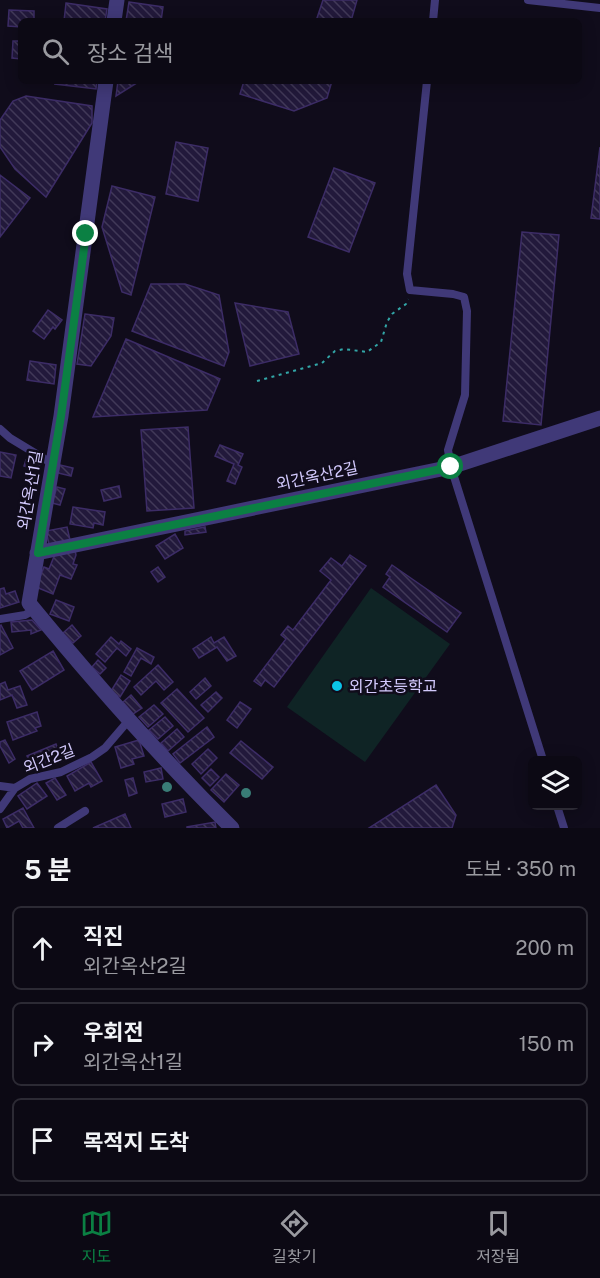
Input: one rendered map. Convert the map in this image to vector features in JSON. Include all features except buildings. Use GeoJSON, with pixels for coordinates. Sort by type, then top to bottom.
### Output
{"type":"FeatureCollection","features":[{"type":"Feature","properties":{"kind":"street"},"geometry":{"type":"LineString","coordinates":[[114,18],[117,0]]}},
{"type":"Feature","properties":{"kind":"street","name":"외간옥산1길"},"geometry":{"type":"LineString","coordinates":[[34,610],[28,603],[62,404],[106,84]]}},
{"type":"Feature","properties":{"kind":"street","name":"외간옥산2길"},"geometry":{"type":"LineString","coordinates":[[38,553],[451,467],[600,418]]}},
{"type":"Feature","properties":{"kind":"street"},"geometry":{"type":"LineString","coordinates":[[34,610],[129,720],[232,828]]}},
{"type":"Feature","properties":{"kind":"lane"},"geometry":{"type":"LineString","coordinates":[[433,18],[435,0]]}},
{"type":"Feature","properties":{"kind":"lane"},"geometry":{"type":"LineString","coordinates":[[528,0],[600,8]]}},
{"type":"Feature","properties":{"kind":"lane"},"geometry":{"type":"LineString","coordinates":[[427,84],[407,274],[410,290],[464,297],[467,311],[465,395],[448,450],[451,467],[542,756]]}},
{"type":"Feature","properties":{"kind":"lane"},"geometry":{"type":"LineString","coordinates":[[0,429],[10,438],[52,464]]}},
{"type":"Feature","properties":{"kind":"lane"},"geometry":{"type":"LineString","coordinates":[[0,619],[25,615],[34,610]]}},
{"type":"Feature","properties":{"kind":"lane","name":"외간2길"},"geometry":{"type":"LineString","coordinates":[[0,786],[15,788],[30,779],[61,772],[92,757],[105,748],[129,720]]}},
{"type":"Feature","properties":{"kind":"lane"},"geometry":{"type":"LineString","coordinates":[[0,809],[15,788]]}},
{"type":"Feature","properties":{"kind":"lane"},"geometry":{"type":"LineString","coordinates":[[558,810],[564,828]]}},
{"type":"Feature","properties":{"kind":"lane"},"geometry":{"type":"LineString","coordinates":[[58,828],[85,811]]}},
{"type":"Feature","properties":{"kind":"path"},"geometry":{"type":"LineString","coordinates":[[257,381],[322,363],[335,351],[344,349],[367,352],[376,347],[381,342],[392,314],[406,304],[410,290]]}},
{"type":"Feature","properties":{"kind":"green space"},"geometry":{"type":"Polygon","coordinates":[[[371,588],[450,644],[365,762],[287,707],[371,588]]]}},
{"type":"Feature","properties":{"kind":"place","name":"외간초등학교"},"geometry":{"type":"Point","coordinates":[337,686]}},
{"type":"Feature","properties":{"kind":"route"},"geometry":{"type":"LineString","coordinates":[[86,234],[61,416],[38,553],[451,467]]}}]}
